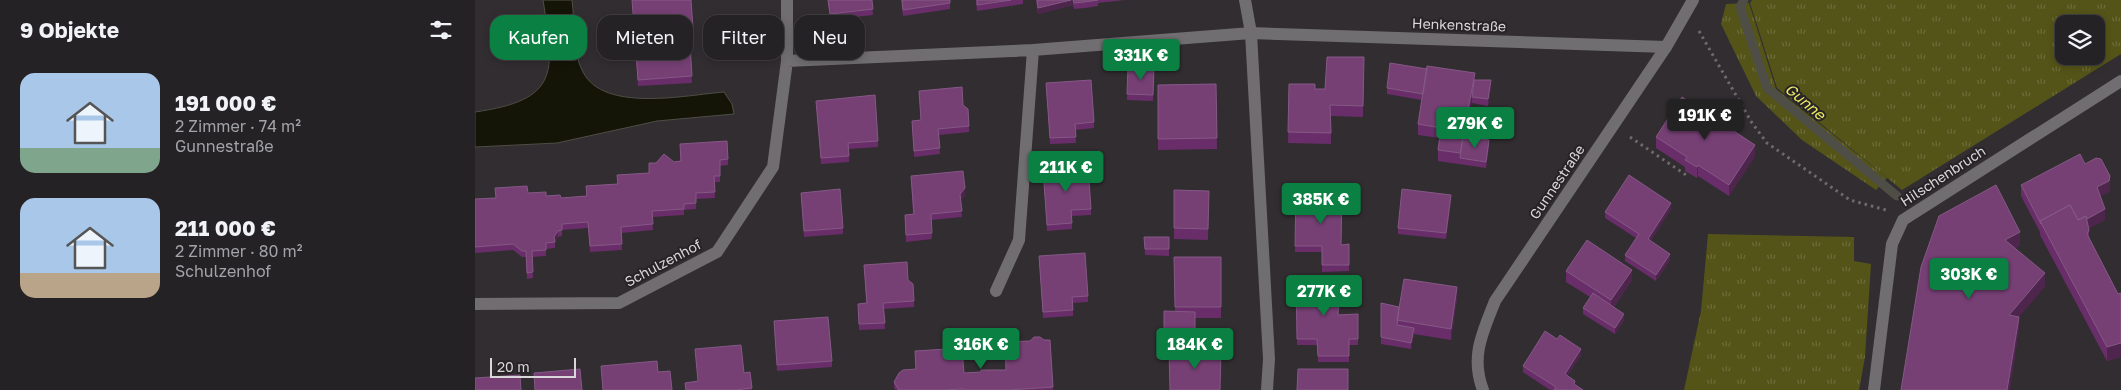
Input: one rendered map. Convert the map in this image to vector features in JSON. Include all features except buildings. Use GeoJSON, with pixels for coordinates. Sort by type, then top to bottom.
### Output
{"type":"FeatureCollection","features":[{"type":"Feature","properties":{"kind":"street","name":"Schulzenhof"},"geometry":{"type":"LineString","coordinates":[[475,304],[619,303],[717,252],[773,167],[787,61],[787,0]]}},
{"type":"Feature","properties":{"kind":"street"},"geometry":{"type":"LineString","coordinates":[[1245,0],[1251,33],[1269,359],[1267,390]]}},
{"type":"Feature","properties":{"kind":"street","name":"Gunnestraße"},"geometry":{"type":"LineString","coordinates":[[1483,390],[1479,379],[1478,346],[1495,300],[1666,47],[1693,0]]}},
{"type":"Feature","properties":{"kind":"street"},"geometry":{"type":"LineString","coordinates":[[787,61],[1033,50],[1251,33]]}},
{"type":"Feature","properties":{"kind":"street","name":"Henkenstraße"},"geometry":{"type":"LineString","coordinates":[[1251,33],[1666,47]]}},
{"type":"Feature","properties":{"kind":"street"},"geometry":{"type":"LineString","coordinates":[[996,291],[1019,240],[1033,50]]}},
{"type":"Feature","properties":{"kind":"street","name":"Hilschenbruch"},"geometry":{"type":"LineString","coordinates":[[1874,390],[1892,244],[1903,220],[2121,81]]}},
{"type":"Feature","properties":{"kind":"path"},"geometry":{"type":"LineString","coordinates":[[1682,19],[1699,30],[1752,123],[1767,143],[1850,200],[1889,210],[1903,220]]}},
{"type":"Feature","properties":{"kind":"path"},"geometry":{"type":"LineString","coordinates":[[1613,126],[1689,177]]}},
{"type":"Feature","properties":{"kind":"green space"},"geometry":{"type":"Polygon","coordinates":[[[1752,0],[2121,0],[2121,54],[2105,64],[2105,15],[2055,15],[2055,65],[2103,65],[1902,190],[1777,88],[1750,3],[1752,0]]]}},
{"type":"Feature","properties":{"kind":"green space"},"geometry":{"type":"Polygon","coordinates":[[[1749,3],[1776,89],[1887,178],[1876,190],[1802,140],[1756,96],[1721,24],[1726,4],[1749,3]]]}},
{"type":"Feature","properties":{"kind":"green space"},"geometry":{"type":"Polygon","coordinates":[[[1708,234],[1854,237],[1854,261],[1871,264],[1865,357],[1859,390],[1684,390],[1701,311],[1708,234]]]}},
{"type":"Feature","properties":{"kind":"shaded area"},"geometry":{"type":"Polygon","coordinates":[[[543,0],[572,0],[573,15],[545,15],[543,0]]]}},
{"type":"Feature","properties":{"kind":"shaded area"},"geometry":{"type":"Polygon","coordinates":[[[549,60],[578,60],[583,72],[594,85],[609,93],[627,97],[647,99],[668,98],[724,92],[732,104],[734,114],[657,121],[557,143],[475,147],[475,112],[503,107],[523,100],[537,91],[545,79],[549,60]]]}},
{"type":"Feature","properties":{"kind":"waterway","name":"Gunne"},"geometry":{"type":"LineString","coordinates":[[1744,0],[1740,7],[1767,88],[1897,196]]}}]}
